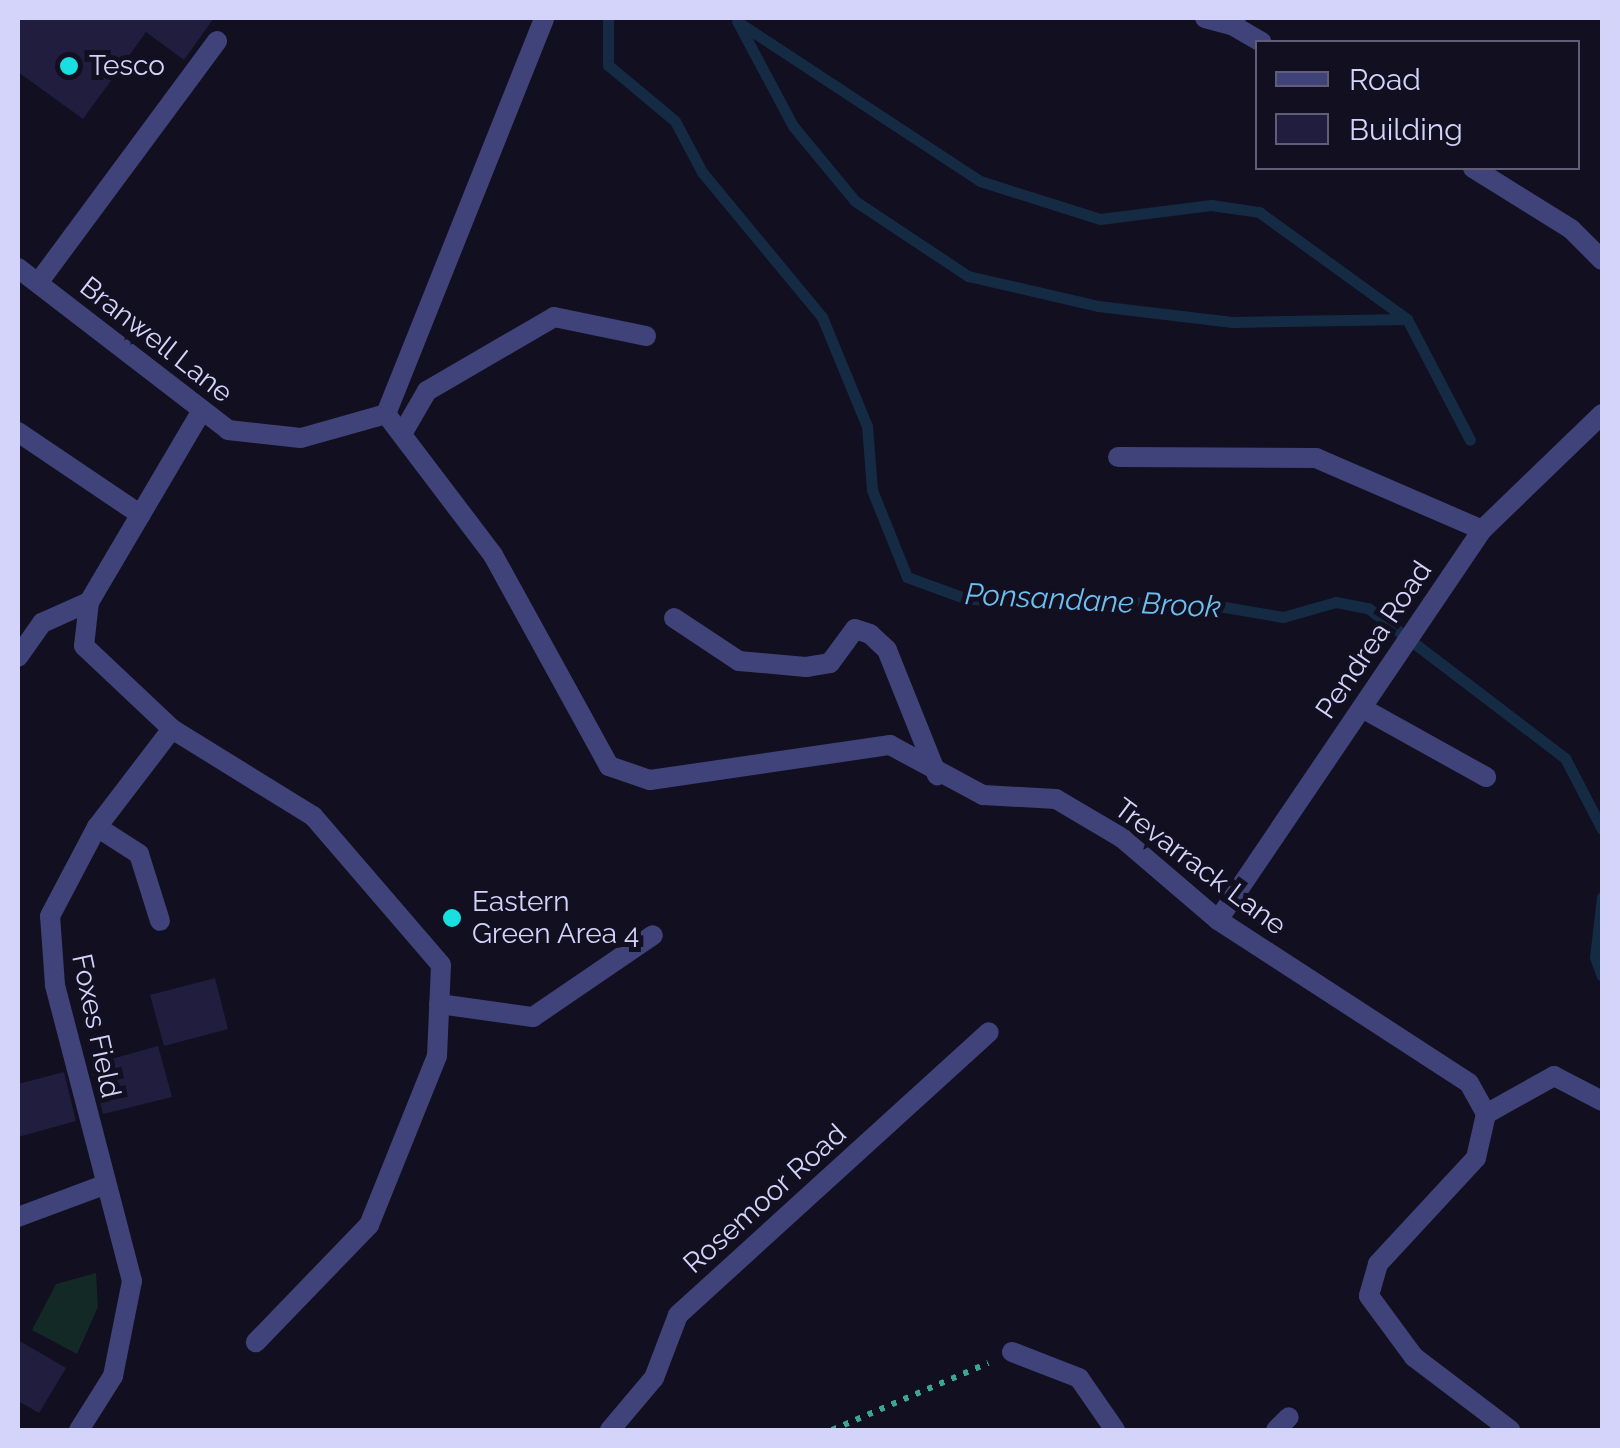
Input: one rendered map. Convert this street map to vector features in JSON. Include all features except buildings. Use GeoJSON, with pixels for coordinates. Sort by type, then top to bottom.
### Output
{"type":"FeatureCollection","features":[{"type":"Feature","properties":{"kind":"street"},"geometry":{"type":"LineString","coordinates":[[386,414],[544,18]]}},
{"type":"Feature","properties":{"kind":"street"},"geometry":{"type":"LineString","coordinates":[[1204,18],[1234,21],[1259,40]]}},
{"type":"Feature","properties":{"kind":"street"},"geometry":{"type":"LineString","coordinates":[[38,284],[217,41]]}},
{"type":"Feature","properties":{"kind":"street"},"geometry":{"type":"LineString","coordinates":[[1476,170],[1571,228],[1602,260]]}},
{"type":"Feature","properties":{"kind":"street","name":"Branwell Lane"},"geometry":{"type":"LineString","coordinates":[[18,268],[228,430],[301,438],[386,414]]}},
{"type":"Feature","properties":{"kind":"street"},"geometry":{"type":"LineString","coordinates":[[402,434],[427,391],[554,317],[646,336]]}},
{"type":"Feature","properties":{"kind":"street"},"geometry":{"type":"LineString","coordinates":[[201,412],[89,602],[84,646],[172,729],[313,816],[441,965],[437,1056],[369,1225],[256,1342]]}},
{"type":"Feature","properties":{"kind":"street","name":"Trevarrack Lane"},"geometry":{"type":"LineString","coordinates":[[386,414],[493,555],[609,766],[650,780],[890,745],[937,775],[983,795],[1056,798],[1122,838],[1218,920],[1469,1083],[1486,1114]]}},
{"type":"Feature","properties":{"kind":"street","name":"Pendrea Road"},"geometry":{"type":"LineString","coordinates":[[1218,920],[1482,530],[1602,414]]}},
{"type":"Feature","properties":{"kind":"street"},"geometry":{"type":"LineString","coordinates":[[18,432],[141,515]]}},
{"type":"Feature","properties":{"kind":"street"},"geometry":{"type":"LineString","coordinates":[[1118,457],[1316,458],[1482,530]]}},
{"type":"Feature","properties":{"kind":"street"},"geometry":{"type":"LineString","coordinates":[[18,657],[42,624],[89,602]]}},
{"type":"Feature","properties":{"kind":"street"},"geometry":{"type":"LineString","coordinates":[[674,618],[714,652],[789,665],[830,663],[841,640],[855,629],[870,634],[887,650],[937,775]]}},
{"type":"Feature","properties":{"kind":"street"},"geometry":{"type":"LineString","coordinates":[[1362,708],[1486,777]]}},
{"type":"Feature","properties":{"kind":"street","name":"Foxes Field"},"geometry":{"type":"LineString","coordinates":[[79,1430],[113,1376],[132,1281],[54,985],[50,916],[98,827],[172,729]]}},
{"type":"Feature","properties":{"kind":"street"},"geometry":{"type":"LineString","coordinates":[[98,827],[139,854],[160,922]]}},
{"type":"Feature","properties":{"kind":"street"},"geometry":{"type":"LineString","coordinates":[[440,1004],[533,1017],[653,935]]}},
{"type":"Feature","properties":{"kind":"street","name":"Rosemoor Road"},"geometry":{"type":"LineString","coordinates":[[610,1430],[654,1378],[678,1316],[989,1032]]}},
{"type":"Feature","properties":{"kind":"street"},"geometry":{"type":"LineString","coordinates":[[1495,1427],[1414,1356],[1369,1296],[1378,1264],[1476,1158],[1486,1114],[1554,1076],[1602,1101]]}},
{"type":"Feature","properties":{"kind":"street"},"geometry":{"type":"LineString","coordinates":[[18,1217],[104,1185]]}},
{"type":"Feature","properties":{"kind":"street"},"geometry":{"type":"LineString","coordinates":[[1012,1352],[1079,1378],[1114,1430]]}},
{"type":"Feature","properties":{"kind":"path"},"geometry":{"type":"LineString","coordinates":[[832,1430],[1012,1352]]}},
{"type":"Feature","properties":{"kind":"green space"},"geometry":{"type":"Polygon","coordinates":[[[96,1273],[98,1307],[77,1354],[32,1330],[56,1284],[96,1273]]]}},
{"type":"Feature","properties":{"kind":"waterway","name":"Ponsandane Brook"},"geometry":{"type":"LineString","coordinates":[[608,18],[608,65],[675,121],[702,172],[822,317],[867,426],[872,490],[907,577],[967,599],[1207,604],[1283,617],[1336,602],[1368,608],[1565,758],[1602,829]]}},
{"type":"Feature","properties":{"kind":"waterway","name":"Ponsandane Brook"},"geometry":{"type":"LineString","coordinates":[[737,21],[793,126],[855,201],[968,276],[1098,306],[1232,322],[1407,319],[1470,440]]}},
{"type":"Feature","properties":{"kind":"waterway","name":"Ponsandane Brook"},"geometry":{"type":"LineString","coordinates":[[741,24],[980,181],[1100,219],[1211,205],[1259,212],[1407,319]]}},
{"type":"Feature","properties":{"kind":"waterway","name":"Ponsandane Brook"},"geometry":{"type":"LineString","coordinates":[[1602,897],[1595,957],[1602,976]]}},
{"type":"Feature","properties":{"kind":"place","name":"Tesco"},"geometry":{"type":"Point","coordinates":[69,66]}},
{"type":"Feature","properties":{"kind":"place","name":"Eastern Green Area 4"},"geometry":{"type":"Point","coordinates":[452,918]}}]}
